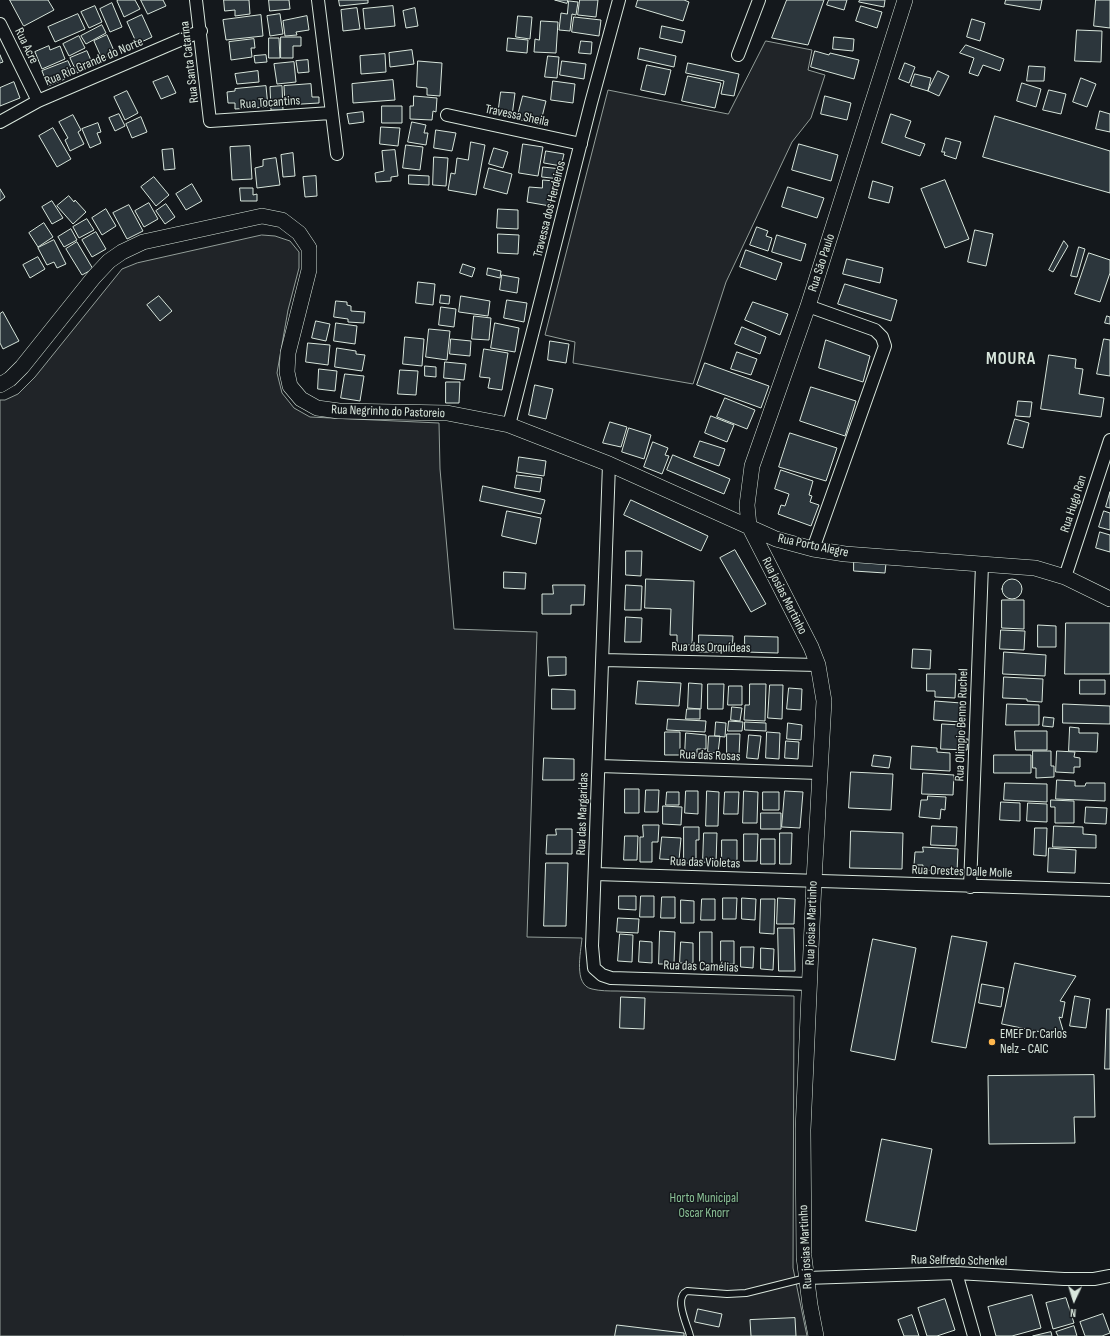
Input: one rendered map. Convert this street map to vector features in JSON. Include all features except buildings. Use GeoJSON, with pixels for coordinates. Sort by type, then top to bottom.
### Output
{"type":"FeatureCollection","features":[{"type":"Feature","properties":{"kind":"street","name":"Rua Santa Catarina"},"geometry":{"type":"LineString","coordinates":[[196,0],[201,31],[210,122]]}},
{"type":"Feature","properties":{"kind":"street"},"geometry":{"type":"LineString","coordinates":[[318,0],[336,154]]}},
{"type":"Feature","properties":{"kind":"street","name":"Travessa dos Herdeiros"},"geometry":{"type":"LineString","coordinates":[[509,425],[619,0]]}},
{"type":"Feature","properties":{"kind":"street"},"geometry":{"type":"LineString","coordinates":[[738,55],[759,0]]}},
{"type":"Feature","properties":{"kind":"street","name":"Rua São Paulo"},"geometry":{"type":"LineString","coordinates":[[749,526],[747,505],[752,466],[808,306],[905,0]]}},
{"type":"Feature","properties":{"kind":"street","name":"Rua Acre"},"geometry":{"type":"LineString","coordinates":[[0,24],[38,102]]}},
{"type":"Feature","properties":{"kind":"street","name":"Rua Rio Grande do Norte"},"geometry":{"type":"LineString","coordinates":[[0,122],[38,102],[201,31]]}},
{"type":"Feature","properties":{"kind":"street","name":"Rua Tocantins"},"geometry":{"type":"LineString","coordinates":[[210,122],[331,113]]}},
{"type":"Feature","properties":{"kind":"street","name":"Travessa Sheila"},"geometry":{"type":"LineString","coordinates":[[447,115],[581,144]]}},
{"type":"Feature","properties":{"kind":"street","name":"Rua Negrinho do Pastoreio"},"geometry":{"type":"LineString","coordinates":[[0,385],[10,379],[22,367],[99,272],[109,261],[122,252],[143,242],[262,216],[282,220],[299,233],[309,248],[309,270],[288,353],[287,372],[290,386],[300,399],[317,408],[339,411],[447,414],[509,425]]}},
{"type":"Feature","properties":{"kind":"street"},"geometry":{"type":"LineString","coordinates":[[808,306],[875,330],[882,337],[885,346],[813,549]]}},
{"type":"Feature","properties":{"kind":"street","name":"Rua Porto Alegre"},"geometry":{"type":"LineString","coordinates":[[509,425],[609,464],[776,539],[813,549],[845,554],[1035,568],[1065,577],[1110,599]]}},
{"type":"Feature","properties":{"kind":"street","name":"Rua Hugo Ran"},"geometry":{"type":"LineString","coordinates":[[1065,577],[1110,440]]}},
{"type":"Feature","properties":{"kind":"street","name":"Rua das Margaridas"},"geometry":{"type":"LineString","coordinates":[[594,968],[592,946],[609,464]]}},
{"type":"Feature","properties":{"kind":"street","name":"Rua josias Martinho"},"geometry":{"type":"LineString","coordinates":[[749,526],[818,665],[824,701],[819,773],[803,1138],[804,1258],[816,1336]]}},
{"type":"Feature","properties":{"kind":"street","name":"Rua Olimpio Benno Ruchel"},"geometry":{"type":"LineString","coordinates":[[970,887],[982,565]]}},
{"type":"Feature","properties":{"kind":"street","name":"Rua das Orquídeas"},"geometry":{"type":"LineString","coordinates":[[603,660],[818,665]]}},
{"type":"Feature","properties":{"kind":"street","name":"Rua das Rosas"},"geometry":{"type":"LineString","coordinates":[[599,766],[819,773]]}},
{"type":"Feature","properties":{"kind":"street","name":"Rua das Violetas"},"geometry":{"type":"LineString","coordinates":[[595,874],[814,881]]}},
{"type":"Feature","properties":{"kind":"street","name":"Rua Orestes Dalle Molle"},"geometry":{"type":"LineString","coordinates":[[814,881],[970,887],[1110,890]]}},
{"type":"Feature","properties":{"kind":"street","name":"Rua das Camélias"},"geometry":{"type":"LineString","coordinates":[[594,968],[602,975],[612,978],[810,984]]}},
{"type":"Feature","properties":{"kind":"street"},"geometry":{"type":"LineString","coordinates":[[956,1273],[974,1336]]}},
{"type":"Feature","properties":{"kind":"street","name":"Rua Selfredo Schenkel"},"geometry":{"type":"LineString","coordinates":[[806,1278],[956,1273],[1071,1279],[1110,1277]]}},
{"type":"Feature","properties":{"kind":"lane"},"geometry":{"type":"LineString","coordinates":[[690,1336],[682,1312],[682,1296],[687,1291],[727,1294],[746,1293],[806,1278]]}},
{"type":"Feature","properties":{"kind":"green space"},"geometry":{"type":"Polygon","coordinates":[[[766,41],[812,50],[808,70],[825,75],[811,118],[792,142],[726,282],[693,384],[573,363],[575,342],[545,335],[608,90],[728,114],[766,41]]]}},
{"type":"Feature","properties":{"kind":"green space","name":"Horto Municipal Oscar Knorr"},"geometry":{"type":"Polygon","coordinates":[[[262,235],[275,236],[290,241],[299,252],[299,268],[288,310],[277,373],[282,393],[294,408],[310,417],[439,423],[440,469],[454,629],[537,632],[527,937],[582,938],[580,975],[586,986],[592,989],[608,991],[794,996],[793,1268],[807,1336],[0,1336],[0,400],[5,400],[18,394],[35,377],[122,269],[137,263],[262,235]]]}},
{"type":"Feature","properties":{"kind":"place","name":"EMEF Dr. Carlos Nelz - CAIC"},"geometry":{"type":"Point","coordinates":[992,1042]}},
{"type":"Feature","properties":{"kind":"district","name":"MOURA"},"geometry":{"type":"Point","coordinates":[1011,360]}}]}
